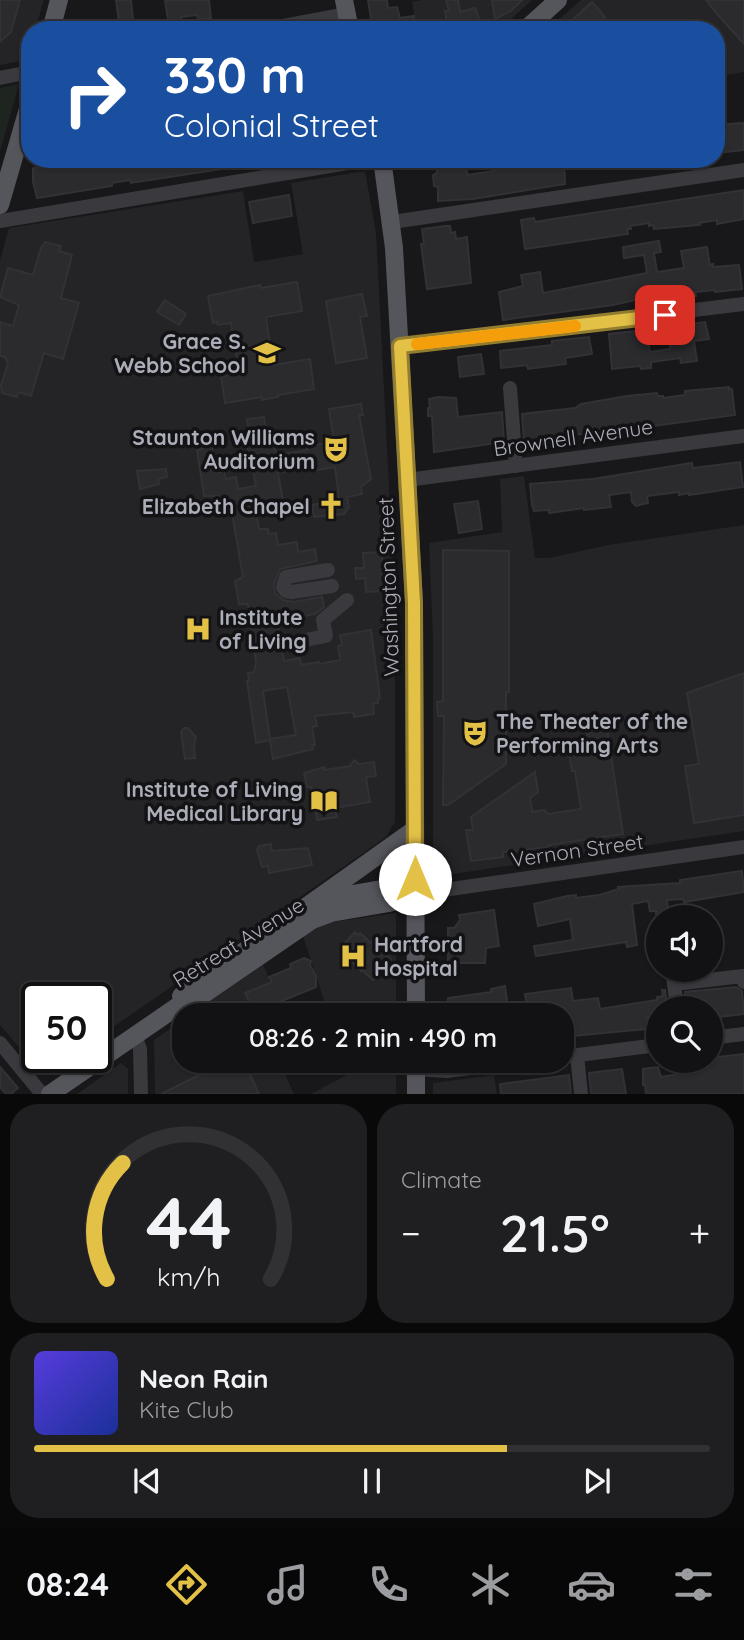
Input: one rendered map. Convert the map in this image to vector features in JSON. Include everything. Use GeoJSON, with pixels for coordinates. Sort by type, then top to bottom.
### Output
{"type":"FeatureCollection","features":[{"type":"Feature","properties":{"kind":"main road"},"geometry":{"type":"LineString","coordinates":[[53,21],[59,0]]}},
{"type":"Feature","properties":{"kind":"main road"},"geometry":{"type":"LineString","coordinates":[[534,21],[558,0]]}},
{"type":"Feature","properties":{"kind":"main road"},"geometry":{"type":"LineString","coordinates":[[0,205],[21,133]]}},
{"type":"Feature","properties":{"kind":"main road","name":"Washington Street"},"geometry":{"type":"LineString","coordinates":[[383,168],[392,222],[414,603],[416,1003]]}},
{"type":"Feature","properties":{"kind":"main road","name":"Retreat Avenue"},"geometry":{"type":"LineString","coordinates":[[179,1003],[180,996],[415,829]]}},
{"type":"Feature","properties":{"kind":"main road","name":"Retreat Avenue"},"geometry":{"type":"LineString","coordinates":[[305,908],[334,896],[387,888],[416,894]]}},
{"type":"Feature","properties":{"kind":"main road","name":"Retreat Avenue"},"geometry":{"type":"LineString","coordinates":[[191,1003],[312,920],[338,911],[389,903],[416,894]]}},
{"type":"Feature","properties":{"kind":"main road","name":"Retreat Avenue"},"geometry":{"type":"LineString","coordinates":[[50,1094],[172,1010]]}},
{"type":"Feature","properties":{"kind":"main road"},"geometry":{"type":"LineString","coordinates":[[416,1073],[416,1094]]}},
{"type":"Feature","properties":{"kind":"street"},"geometry":{"type":"LineString","coordinates":[[313,21],[347,15]]}},
{"type":"Feature","properties":{"kind":"street"},"geometry":{"type":"LineString","coordinates":[[0,78],[21,74]]}},
{"type":"Feature","properties":{"kind":"street"},"geometry":{"type":"LineString","coordinates":[[0,221],[318,168]]}},
{"type":"Feature","properties":{"kind":"street"},"geometry":{"type":"LineString","coordinates":[[392,222],[744,170]]}},
{"type":"Feature","properties":{"kind":"street"},"geometry":{"type":"LineString","coordinates":[[400,346],[744,304]]}},
{"type":"Feature","properties":{"kind":"street"},"geometry":{"type":"LineString","coordinates":[[510,388],[516,466]]}},
{"type":"Feature","properties":{"kind":"street","name":"Brownell Avenue"},"geometry":{"type":"LineString","coordinates":[[407,480],[744,436]]}},
{"type":"Feature","properties":{"kind":"street"},"geometry":{"type":"LineString","coordinates":[[328,570],[286,577],[283,587],[292,592],[332,586]]}},
{"type":"Feature","properties":{"kind":"street"},"geometry":{"type":"LineString","coordinates":[[300,641],[326,636],[323,620],[347,600]]}},
{"type":"Feature","properties":{"kind":"street","name":"Vernon Street"},"geometry":{"type":"LineString","coordinates":[[416,894],[744,847]]}},
{"type":"Feature","properties":{"kind":"street"},"geometry":{"type":"LineString","coordinates":[[677,996],[678,980],[743,976],[744,982]]}},
{"type":"Feature","properties":{"kind":"street"},"geometry":{"type":"LineString","coordinates":[[723,1036],[744,1034]]}},
{"type":"Feature","properties":{"kind":"street"},"geometry":{"type":"LineString","coordinates":[[135,1035],[140,1049],[141,1094]]}},
{"type":"Feature","properties":{"kind":"street"},"geometry":{"type":"LineString","coordinates":[[0,1043],[42,1094]]}},
{"type":"Feature","properties":{"kind":"street"},"geometry":{"type":"LineString","coordinates":[[574,1055],[646,1046]]}},
{"type":"Feature","properties":{"kind":"street"},"geometry":{"type":"LineString","coordinates":[[574,1072],[581,1094]]}},
{"type":"Feature","properties":{"kind":"shaded area"},"geometry":{"type":"Polygon","coordinates":[[[0,0],[44,0],[38,21],[21,21],[21,61],[0,65],[0,0]]]}},
{"type":"Feature","properties":{"kind":"shaded area"},"geometry":{"type":"Polygon","coordinates":[[[532,0],[509,21],[415,21],[412,2],[532,0]]]}},
{"type":"Feature","properties":{"kind":"shaded area"},"geometry":{"type":"Polygon","coordinates":[[[581,0],[744,0],[744,72],[725,75],[725,21],[557,21],[581,0]]]}},
{"type":"Feature","properties":{"kind":"shaded area"},"geometry":{"type":"Polygon","coordinates":[[[19,84],[0,152],[0,88],[19,84]]]}},
{"type":"Feature","properties":{"kind":"shaded area","name":"Institute of Living"},"geometry":{"type":"Polygon","coordinates":[[[365,171],[376,233],[395,603],[395,822],[386,837],[112,1028],[112,982],[21,982],[21,1049],[0,1025],[0,260],[9,228],[243,191],[254,262],[303,254],[291,183],[365,171]]]}},
{"type":"Feature","properties":{"kind":"shaded area"},"geometry":{"type":"Polygon","coordinates":[[[524,476],[535,558],[549,558],[608,545],[744,525],[744,831],[433,877],[433,639],[429,543],[502,532],[500,479],[524,476]]]}},
{"type":"Feature","properties":{"kind":"shaded area","name":"Hartford Hospital"},"geometry":{"type":"Polygon","coordinates":[[[396,913],[396,1003],[325,1003],[303,936],[319,924],[396,913]]]}},
{"type":"Feature","properties":{"kind":"shaded area"},"geometry":{"type":"Polygon","coordinates":[[[263,964],[279,1003],[207,1003],[263,964]]]}},
{"type":"Feature","properties":{"kind":"shaded area"},"geometry":{"type":"Polygon","coordinates":[[[172,1027],[172,1073],[284,1073],[294,1094],[155,1094],[154,1040],[172,1027]]]}},
{"type":"Feature","properties":{"kind":"shaded area"},"geometry":{"type":"Polygon","coordinates":[[[121,1063],[128,1069],[128,1094],[77,1094],[107,1073],[112,1073],[112,1069],[121,1063]]]}},
{"type":"Feature","properties":{"kind":"shaded area"},"geometry":{"type":"Polygon","coordinates":[[[350,1073],[396,1073],[396,1094],[311,1094],[350,1073]]]}},
{"type":"Feature","properties":{"kind":"shaded area"},"geometry":{"type":"Polygon","coordinates":[[[494,1075],[497,1094],[433,1094],[433,1083],[494,1075]]]}},
{"type":"Feature","properties":{"kind":"building"},"geometry":{"type":"Polygon","coordinates":[[[0,0],[20,0],[11,32],[0,42],[0,0]]]}},
{"type":"Feature","properties":{"kind":"building"},"geometry":{"type":"Polygon","coordinates":[[[116,0],[131,0],[133,21],[119,21],[116,0]]]}},
{"type":"Feature","properties":{"kind":"building"},"geometry":{"type":"Polygon","coordinates":[[[209,0],[211,18],[198,20],[197,15],[181,17],[182,21],[168,21],[165,1],[209,0]]]}},
{"type":"Feature","properties":{"kind":"building"},"geometry":{"type":"Polygon","coordinates":[[[368,0],[387,0],[388,8],[397,7],[400,18],[414,16],[414,21],[400,21],[371,21],[368,0]]]}},
{"type":"Feature","properties":{"kind":"building"},"geometry":{"type":"Polygon","coordinates":[[[446,0],[458,0],[460,12],[475,8],[480,21],[447,21],[445,11],[449,11],[446,0]]]}},
{"type":"Feature","properties":{"kind":"building"},"geometry":{"type":"Polygon","coordinates":[[[492,0],[522,0],[511,11],[495,19],[492,0]]]}},
{"type":"Feature","properties":{"kind":"building"},"geometry":{"type":"Polygon","coordinates":[[[706,0],[744,0],[744,44],[725,21],[706,0]]]}},
{"type":"Feature","properties":{"kind":"building"},"geometry":{"type":"Polygon","coordinates":[[[592,2],[605,17],[603,21],[571,21],[592,2]]]}},
{"type":"Feature","properties":{"kind":"building"},"geometry":{"type":"Polygon","coordinates":[[[744,123],[744,150],[725,152],[725,125],[744,123]]]}},
{"type":"Feature","properties":{"kind":"building"},"geometry":{"type":"Polygon","coordinates":[[[33,168],[228,168],[131,183],[130,180],[112,183],[112,186],[37,198],[33,168]]]}},
{"type":"Feature","properties":{"kind":"building"},"geometry":{"type":"Polygon","coordinates":[[[437,168],[467,168],[467,175],[494,171],[494,168],[564,168],[565,184],[473,199],[438,201],[438,187],[434,186],[433,175],[437,173],[437,168]]]}},
{"type":"Feature","properties":{"kind":"building"},"geometry":{"type":"Polygon","coordinates":[[[744,190],[744,219],[654,229],[649,223],[630,226],[631,229],[627,229],[628,234],[525,249],[521,220],[534,218],[535,222],[744,190]]]}},
{"type":"Feature","properties":{"kind":"building"},"geometry":{"type":"Polygon","coordinates":[[[289,195],[292,216],[253,223],[249,202],[289,195]]]}},
{"type":"Feature","properties":{"kind":"building"},"geometry":{"type":"Polygon","coordinates":[[[450,226],[456,239],[467,237],[471,283],[427,289],[421,244],[424,244],[422,229],[450,226]]]}},
{"type":"Feature","properties":{"kind":"building"},"geometry":{"type":"Polygon","coordinates":[[[659,241],[661,252],[654,253],[657,272],[684,268],[681,251],[707,247],[710,265],[713,264],[713,267],[739,265],[742,289],[695,292],[696,296],[641,303],[640,299],[503,320],[499,292],[523,286],[521,275],[540,272],[543,293],[647,273],[644,255],[624,258],[623,247],[659,241]]]}},
{"type":"Feature","properties":{"kind":"building"},"geometry":{"type":"Polygon","coordinates":[[[45,242],[61,246],[59,251],[72,255],[61,298],[79,303],[63,359],[44,353],[31,396],[18,392],[17,397],[2,393],[1,385],[8,363],[5,357],[0,356],[0,322],[13,326],[19,305],[0,297],[8,268],[33,275],[45,242]]]}},
{"type":"Feature","properties":{"kind":"building"},"geometry":{"type":"Polygon","coordinates":[[[297,282],[302,311],[266,317],[273,365],[310,359],[314,389],[262,400],[262,397],[225,403],[221,376],[239,371],[231,323],[213,323],[208,296],[260,285],[261,288],[297,282]]]}},
{"type":"Feature","properties":{"kind":"building"},"geometry":{"type":"Polygon","coordinates":[[[362,294],[367,316],[360,317],[367,358],[336,363],[326,301],[362,294]]]}},
{"type":"Feature","properties":{"kind":"building"},"geometry":{"type":"Polygon","coordinates":[[[165,300],[186,314],[179,325],[157,312],[165,300]]]}},
{"type":"Feature","properties":{"kind":"building"},"geometry":{"type":"Polygon","coordinates":[[[705,322],[709,339],[694,341],[697,361],[681,363],[680,358],[651,362],[651,368],[641,369],[640,366],[612,369],[609,334],[646,330],[650,352],[670,349],[669,327],[705,322]]]}},
{"type":"Feature","properties":{"kind":"building"},"geometry":{"type":"Polygon","coordinates":[[[589,337],[592,354],[565,358],[566,364],[528,369],[527,365],[501,368],[500,351],[552,345],[552,341],[589,337]]]}},
{"type":"Feature","properties":{"kind":"building"},"geometry":{"type":"Polygon","coordinates":[[[481,354],[484,374],[460,377],[458,357],[481,354]]]}},
{"type":"Feature","properties":{"kind":"building"},"geometry":{"type":"Polygon","coordinates":[[[729,387],[729,390],[732,389],[735,415],[602,433],[564,435],[564,438],[524,444],[522,414],[575,408],[581,404],[627,396],[657,393],[663,398],[685,395],[685,391],[729,387]]]}},
{"type":"Feature","properties":{"kind":"building"},"geometry":{"type":"Polygon","coordinates":[[[456,398],[458,417],[502,412],[504,442],[434,452],[432,416],[428,416],[428,408],[429,399],[456,398]]]}},
{"type":"Feature","properties":{"kind":"building"},"geometry":{"type":"Polygon","coordinates":[[[361,404],[363,415],[359,415],[371,479],[361,487],[362,494],[347,497],[349,507],[344,514],[314,517],[312,505],[339,499],[335,467],[311,471],[310,466],[278,473],[284,507],[256,512],[259,529],[268,529],[269,534],[276,533],[278,545],[297,542],[298,552],[315,549],[317,561],[280,569],[274,584],[275,593],[283,600],[293,602],[322,597],[324,607],[315,614],[280,620],[281,625],[278,626],[284,661],[300,658],[301,665],[340,660],[340,635],[371,630],[380,698],[378,703],[373,704],[374,714],[354,717],[353,712],[315,716],[317,726],[312,727],[315,745],[312,745],[313,749],[273,759],[270,740],[256,743],[247,681],[248,673],[254,672],[256,663],[248,604],[239,604],[235,581],[243,577],[233,519],[229,510],[222,512],[218,496],[204,496],[197,450],[212,446],[216,473],[224,472],[226,479],[236,477],[238,489],[256,486],[252,465],[245,461],[249,458],[246,437],[250,436],[247,419],[264,417],[269,445],[273,444],[277,455],[307,450],[307,447],[334,441],[329,409],[361,404]],[[287,687],[263,691],[270,739],[296,735],[287,687]]]}},
{"type":"Feature","properties":{"kind":"building"},"geometry":{"type":"Polygon","coordinates":[[[740,462],[743,487],[689,495],[679,495],[679,492],[647,496],[648,503],[636,506],[632,502],[631,492],[609,495],[611,507],[549,513],[549,510],[534,511],[532,505],[530,484],[593,479],[692,463],[693,468],[740,462]]]}},
{"type":"Feature","properties":{"kind":"building"},"geometry":{"type":"Polygon","coordinates":[[[166,469],[167,477],[158,479],[159,484],[140,489],[137,471],[166,469]]]}},
{"type":"Feature","properties":{"kind":"building"},"geometry":{"type":"Polygon","coordinates":[[[478,501],[482,529],[459,533],[454,504],[478,501]]]}},
{"type":"Feature","properties":{"kind":"building"},"geometry":{"type":"Polygon","coordinates":[[[443,550],[509,551],[506,764],[448,805],[443,805],[444,716],[438,716],[437,702],[443,701],[443,550]]]}},
{"type":"Feature","properties":{"kind":"building"},"geometry":{"type":"Polygon","coordinates":[[[382,552],[383,591],[366,592],[365,578],[356,579],[355,568],[364,568],[363,553],[382,552]]]}},
{"type":"Feature","properties":{"kind":"building"},"geometry":{"type":"Polygon","coordinates":[[[744,673],[744,815],[694,823],[685,766],[699,764],[687,693],[744,673]]]}},
{"type":"Feature","properties":{"kind":"building"},"geometry":{"type":"Polygon","coordinates":[[[606,722],[623,834],[503,852],[503,857],[471,861],[466,830],[473,830],[471,817],[535,772],[538,792],[530,798],[532,812],[544,810],[548,814],[581,809],[568,748],[606,722]]]}},
{"type":"Feature","properties":{"kind":"building"},"geometry":{"type":"Polygon","coordinates":[[[188,728],[196,737],[195,758],[185,759],[181,732],[188,728]]]}},
{"type":"Feature","properties":{"kind":"building"},"geometry":{"type":"Polygon","coordinates":[[[354,760],[359,764],[374,762],[376,776],[366,777],[370,802],[335,808],[337,817],[317,820],[312,789],[307,787],[304,773],[324,767],[324,770],[350,766],[354,760]]]}},
{"type":"Feature","properties":{"kind":"building"},"geometry":{"type":"Polygon","coordinates":[[[271,844],[272,851],[308,848],[312,865],[269,873],[268,866],[262,867],[257,850],[259,846],[271,844]]]}},
{"type":"Feature","properties":{"kind":"building"},"geometry":{"type":"Polygon","coordinates":[[[742,871],[744,892],[684,902],[683,899],[667,900],[668,905],[649,905],[648,901],[632,904],[637,945],[627,947],[626,942],[536,956],[534,946],[573,940],[570,919],[538,926],[534,904],[567,896],[576,895],[576,898],[599,895],[619,889],[618,887],[680,883],[680,880],[742,871]]]}},
{"type":"Feature","properties":{"kind":"building"},"geometry":{"type":"Polygon","coordinates":[[[494,910],[499,946],[486,948],[485,963],[448,963],[448,928],[454,928],[460,920],[459,915],[494,910]]]}},
{"type":"Feature","properties":{"kind":"building"},"geometry":{"type":"Polygon","coordinates":[[[355,932],[371,943],[372,941],[391,960],[388,963],[392,966],[384,975],[380,972],[373,980],[343,952],[347,947],[344,944],[355,932]]]}},
{"type":"Feature","properties":{"kind":"building"},"geometry":{"type":"Polygon","coordinates":[[[304,958],[311,961],[316,987],[276,1003],[250,1003],[245,993],[272,982],[269,977],[291,968],[290,964],[304,958]]]}},
{"type":"Feature","properties":{"kind":"building"},"geometry":{"type":"Polygon","coordinates":[[[505,986],[507,1003],[448,1003],[448,998],[491,992],[491,989],[505,986]]]}},
{"type":"Feature","properties":{"kind":"building"},"geometry":{"type":"Polygon","coordinates":[[[736,987],[742,991],[744,1014],[723,1016],[723,996],[685,996],[685,992],[736,987]]]}},
{"type":"Feature","properties":{"kind":"building"},"geometry":{"type":"Polygon","coordinates":[[[571,988],[573,1001],[598,998],[600,1009],[646,1002],[646,1029],[574,1036],[574,1003],[526,1003],[525,994],[571,988]]]}},
{"type":"Feature","properties":{"kind":"building"},"geometry":{"type":"Polygon","coordinates":[[[744,1054],[744,1094],[646,1094],[643,1069],[646,1069],[646,1073],[660,1073],[661,1077],[678,1073],[723,1073],[723,1056],[744,1054]]]}},
{"type":"Feature","properties":{"kind":"building"},"geometry":{"type":"Polygon","coordinates":[[[0,1067],[18,1088],[11,1094],[6,1094],[0,1087],[0,1067]]]}},
{"type":"Feature","properties":{"kind":"building"},"geometry":{"type":"Polygon","coordinates":[[[622,1069],[626,1094],[591,1094],[589,1073],[622,1069]]]}},
{"type":"Feature","properties":{"kind":"building"},"geometry":{"type":"Polygon","coordinates":[[[203,1073],[250,1073],[259,1094],[161,1094],[203,1073]]]}},
{"type":"Feature","properties":{"kind":"building"},"geometry":{"type":"Polygon","coordinates":[[[569,1075],[571,1094],[501,1094],[500,1084],[569,1075]]]}},
{"type":"Feature","properties":{"kind":"slow traffic"},"geometry":{"type":"LineString","coordinates":[[417,344],[575,326]]}},
{"type":"Feature","properties":{"kind":"place","name":"Grace S. Webb School"},"geometry":{"type":"Point","coordinates":[267,353]}},
{"type":"Feature","properties":{"kind":"place","name":"Staunton Williams Auditorium"},"geometry":{"type":"Point","coordinates":[336,449]}},
{"type":"Feature","properties":{"kind":"place","name":"Elizabeth Chapel"},"geometry":{"type":"Point","coordinates":[331,506]}},
{"type":"Feature","properties":{"kind":"place","name":"Institute of Living"},"geometry":{"type":"Point","coordinates":[198,629]}},
{"type":"Feature","properties":{"kind":"place","name":"The Theater of the Performing Arts"},"geometry":{"type":"Point","coordinates":[475,733]}},
{"type":"Feature","properties":{"kind":"place","name":"Institute of Living Medical Library"},"geometry":{"type":"Point","coordinates":[324,801]}},
{"type":"Feature","properties":{"kind":"place","name":"Hartford Hospital"},"geometry":{"type":"Point","coordinates":[353,956]}},
{"type":"Feature","properties":{"kind":"route"},"geometry":{"type":"LineString","coordinates":[[415,879],[414,603],[400,346],[665,315]]}}]}
